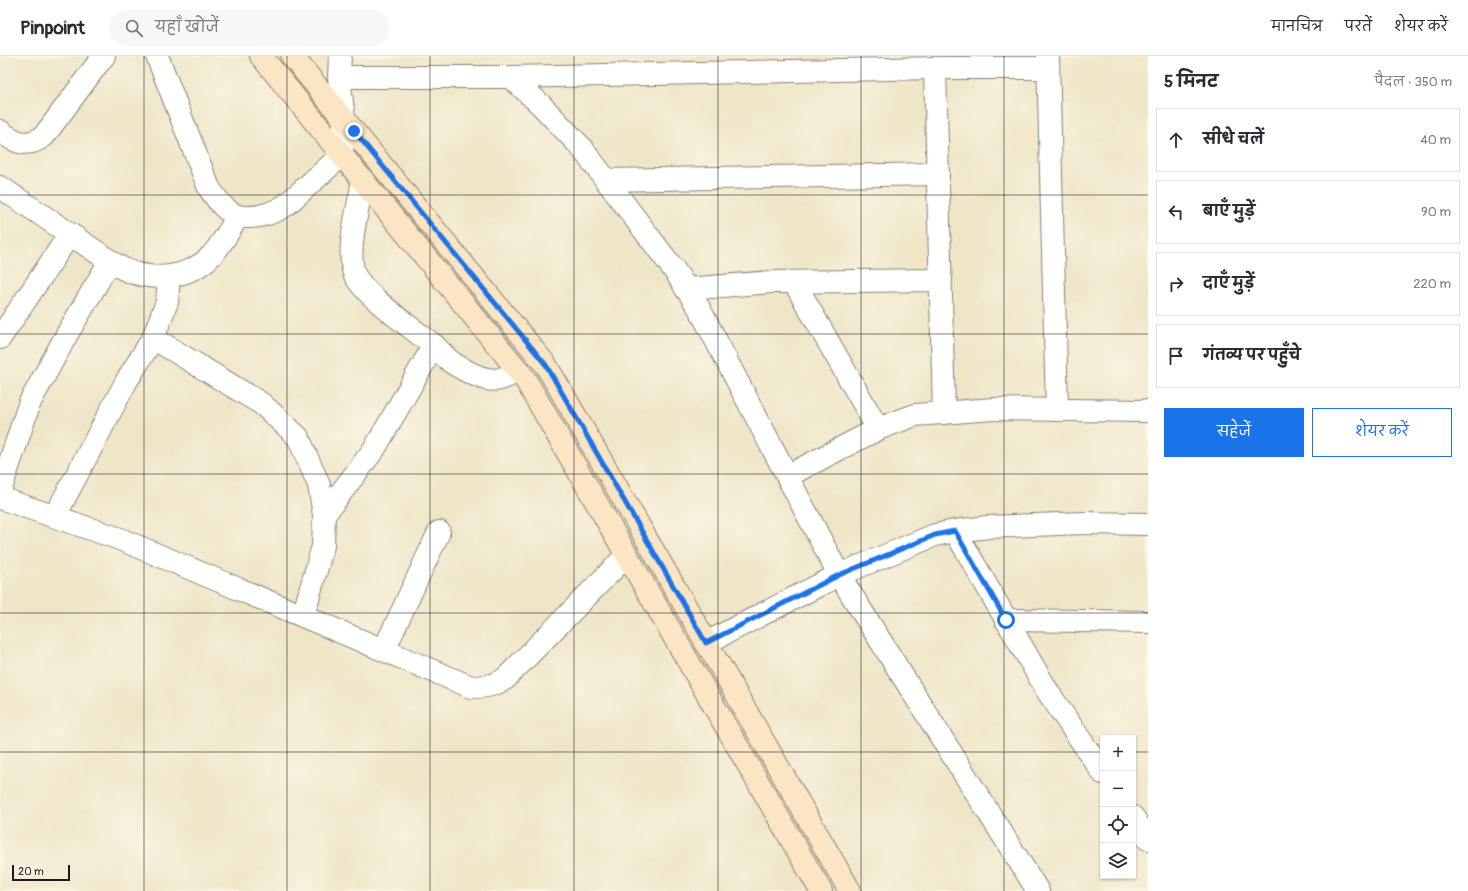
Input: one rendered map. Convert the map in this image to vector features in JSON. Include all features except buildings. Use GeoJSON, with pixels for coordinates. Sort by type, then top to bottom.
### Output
{"type":"FeatureCollection","features":[{"type":"Feature","properties":{"kind":"main road"},"geometry":{"type":"LineString","coordinates":[[261,56],[525,379],[821,891]]}},
{"type":"Feature","properties":{"kind":"main road"},"geometry":{"type":"LineString","coordinates":[[292,56],[546,365],[850,891]]}},
{"type":"Feature","properties":{"kind":"street"},"geometry":{"type":"LineString","coordinates":[[3,138],[30,143],[37,141],[44,136],[104,56]]}},
{"type":"Feature","properties":{"kind":"street"},"geometry":{"type":"LineString","coordinates":[[157,56],[209,188],[220,203],[238,216],[264,216],[277,210],[286,204],[342,155],[344,118],[339,66],[511,77],[935,68],[1048,62],[1057,410]]}},
{"type":"Feature","properties":{"kind":"street"},"geometry":{"type":"LineString","coordinates":[[935,68],[944,413]]}},
{"type":"Feature","properties":{"kind":"street"},"geometry":{"type":"LineString","coordinates":[[511,77],[581,146],[652,240],[699,308],[839,575],[1038,891]]}},
{"type":"Feature","properties":{"kind":"street"},"geometry":{"type":"LineString","coordinates":[[606,180],[938,174]]}},
{"type":"Feature","properties":{"kind":"street"},"geometry":{"type":"LineString","coordinates":[[363,180],[351,252],[354,274],[369,294],[434,345],[453,364],[468,372],[488,379],[507,377],[518,370]]}},
{"type":"Feature","properties":{"kind":"street"},"geometry":{"type":"LineString","coordinates":[[0,187],[110,261],[126,270],[138,274],[157,277],[169,277],[185,273],[199,265],[212,254],[238,216]]}},
{"type":"Feature","properties":{"kind":"street"},"geometry":{"type":"LineString","coordinates":[[0,338],[70,234]]}},
{"type":"Feature","properties":{"kind":"street"},"geometry":{"type":"LineString","coordinates":[[0,491],[30,402],[66,336],[110,261]]}},
{"type":"Feature","properties":{"kind":"street"},"geometry":{"type":"LineString","coordinates":[[55,516],[126,382],[153,338],[167,302],[169,277]]}},
{"type":"Feature","properties":{"kind":"street"},"geometry":{"type":"LineString","coordinates":[[686,289],[726,285],[794,282],[941,280]]}},
{"type":"Feature","properties":{"kind":"street"},"geometry":{"type":"LineString","coordinates":[[794,282],[878,429]]}},
{"type":"Feature","properties":{"kind":"street"},"geometry":{"type":"LineString","coordinates":[[153,338],[262,404],[298,437],[319,485],[324,515],[323,546],[303,616]]}},
{"type":"Feature","properties":{"kind":"street"},"geometry":{"type":"LineString","coordinates":[[324,515],[375,448],[434,345]]}},
{"type":"Feature","properties":{"kind":"street"},"geometry":{"type":"LineString","coordinates":[[787,476],[878,429],[915,415],[993,409],[1148,411]]}},
{"type":"Feature","properties":{"kind":"street"},"geometry":{"type":"LineString","coordinates":[[0,498],[120,539],[471,687],[494,685],[505,679],[627,555]]}},
{"type":"Feature","properties":{"kind":"street"},"geometry":{"type":"LineString","coordinates":[[706,643],[839,575],[935,535],[988,527],[1083,523],[1148,524]]}},
{"type":"Feature","properties":{"kind":"street"},"geometry":{"type":"LineString","coordinates":[[955,531],[1048,692],[1102,771]]}},
{"type":"Feature","properties":{"kind":"street"},"geometry":{"type":"LineString","coordinates":[[384,650],[439,532]]}},
{"type":"Feature","properties":{"kind":"street"},"geometry":{"type":"LineString","coordinates":[[1006,620],[1148,622]]}},
{"type":"Feature","properties":{"kind":"street"},"geometry":{"type":"LineString","coordinates":[[1136,821],[1148,839]]}},
{"type":"Feature","properties":{"kind":"route"},"geometry":{"type":"LineString","coordinates":[[354,131],[546,365],[706,643],[839,575],[935,535],[955,531],[1006,620]]}}]}
